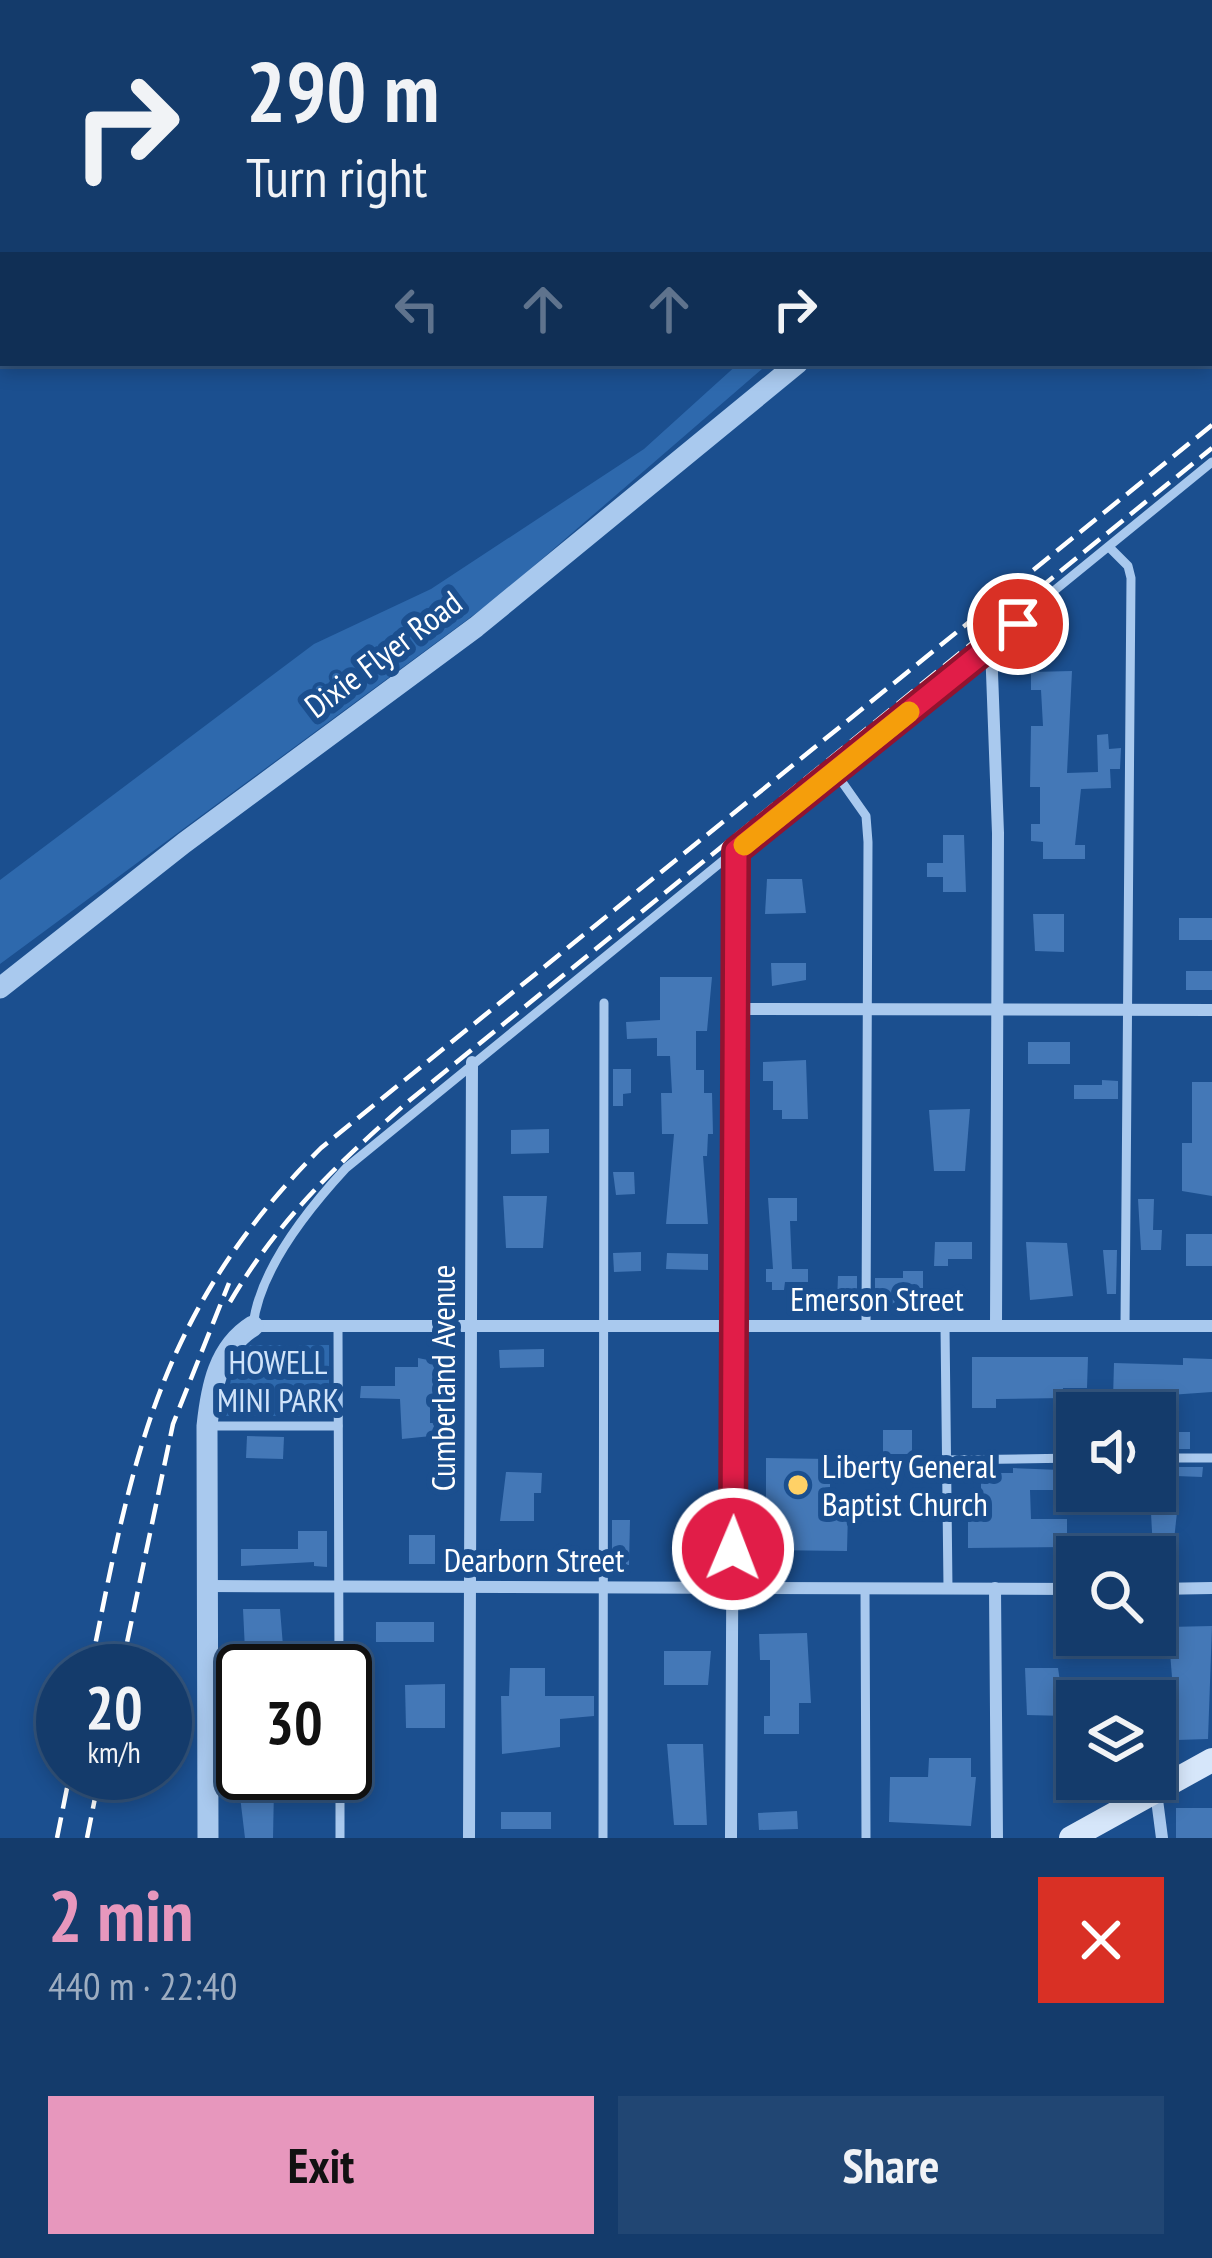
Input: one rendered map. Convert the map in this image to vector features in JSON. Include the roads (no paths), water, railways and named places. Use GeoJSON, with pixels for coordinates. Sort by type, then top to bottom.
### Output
{"type":"FeatureCollection","features":[{"type":"Feature","properties":{"kind":"main road"},"geometry":{"type":"LineString","coordinates":[[1176,1780],[1212,1760]]}},
{"type":"Feature","properties":{"kind":"main road"},"geometry":{"type":"LineString","coordinates":[[1071,1838],[1140,1800]]}},
{"type":"Feature","properties":{"kind":"street","name":"Dixie Flyer Road"},"geometry":{"type":"LineString","coordinates":[[0,988],[184,843],[476,627],[795,366]]}},
{"type":"Feature","properties":{"kind":"street"},"geometry":{"type":"LineString","coordinates":[[991,646],[998,833],[995,1326]]}},
{"type":"Feature","properties":{"kind":"street"},"geometry":{"type":"LineString","coordinates":[[731,1838],[736,851]]}},
{"type":"Feature","properties":{"kind":"street"},"geometry":{"type":"LineString","coordinates":[[734,1009],[1212,1010]]}},
{"type":"Feature","properties":{"kind":"street","name":"Cumberland Avenue"},"geometry":{"type":"LineString","coordinates":[[469,1838],[472,1062]]}},
{"type":"Feature","properties":{"kind":"street"},"geometry":{"type":"LineString","coordinates":[[208,1838],[207,1426],[212,1385],[224,1356],[253,1326]]}},
{"type":"Feature","properties":{"kind":"street","name":"Emerson Street"},"geometry":{"type":"LineString","coordinates":[[253,1326],[1212,1326]]}},
{"type":"Feature","properties":{"kind":"street","name":"Dearborn Street"},"geometry":{"type":"LineString","coordinates":[[208,1586],[1056,1589]]}},
{"type":"Feature","properties":{"kind":"street"},"geometry":{"type":"LineString","coordinates":[[995,1588],[997,1838]]}},
{"type":"Feature","properties":{"kind":"street"},"geometry":{"type":"LineString","coordinates":[[1176,1589],[1212,1588]]}},
{"type":"Feature","properties":{"kind":"street"},"geometry":{"type":"LineString","coordinates":[[1157,1800],[1162,1838]]}},
{"type":"Feature","properties":{"kind":"lane"},"geometry":{"type":"LineString","coordinates":[[253,1326],[256,1298],[326,1190],[472,1062],[836,772],[1212,462]]}},
{"type":"Feature","properties":{"kind":"lane"},"geometry":{"type":"LineString","coordinates":[[1110,548],[1129,566],[1131,578],[1125,1326]]}},
{"type":"Feature","properties":{"kind":"lane"},"geometry":{"type":"LineString","coordinates":[[836,772],[866,816],[866,1326]]}},
{"type":"Feature","properties":{"kind":"lane"},"geometry":{"type":"LineString","coordinates":[[603,1838],[604,1003]]}},
{"type":"Feature","properties":{"kind":"lane"},"geometry":{"type":"LineString","coordinates":[[338,1326],[339,1644]]}},
{"type":"Feature","properties":{"kind":"lane"},"geometry":{"type":"LineString","coordinates":[[945,1326],[948,1588]]}},
{"type":"Feature","properties":{"kind":"lane"},"geometry":{"type":"LineString","coordinates":[[207,1426],[338,1426]]}},
{"type":"Feature","properties":{"kind":"lane"},"geometry":{"type":"LineString","coordinates":[[945,1460],[1056,1458]]}},
{"type":"Feature","properties":{"kind":"lane"},"geometry":{"type":"LineString","coordinates":[[1176,1458],[1212,1458]]}},
{"type":"Feature","properties":{"kind":"lane"},"geometry":{"type":"LineString","coordinates":[[865,1588],[866,1838]]}},
{"type":"Feature","properties":{"kind":"lane"},"geometry":{"type":"LineString","coordinates":[[340,1800],[340,1838]]}},
{"type":"Feature","properties":{"kind":"railway"},"geometry":{"type":"LineString","coordinates":[[96,1644],[121,1521],[161,1389],[188,1328],[266,1208],[321,1148],[1212,425]]}},
{"type":"Feature","properties":{"kind":"railway"},"geometry":{"type":"LineString","coordinates":[[230,1302],[269,1244],[312,1193],[410,1100],[1212,448]]}},
{"type":"Feature","properties":{"kind":"railway"},"geometry":{"type":"LineString","coordinates":[[127,1644],[173,1424],[229,1283]]}},
{"type":"Feature","properties":{"kind":"railway"},"geometry":{"type":"LineString","coordinates":[[57,1838],[65,1800]]}},
{"type":"Feature","properties":{"kind":"railway"},"geometry":{"type":"LineString","coordinates":[[87,1838],[95,1800]]}},
{"type":"Feature","properties":{"kind":"place","name":"Liberty General Baptist Church"},"geometry":{"type":"Point","coordinates":[798,1485]}},
{"type":"Feature","properties":{"kind":"park label","name":"HOWELL MINI PARK"},"geometry":{"type":"Point","coordinates":[278,1381]}}]}
